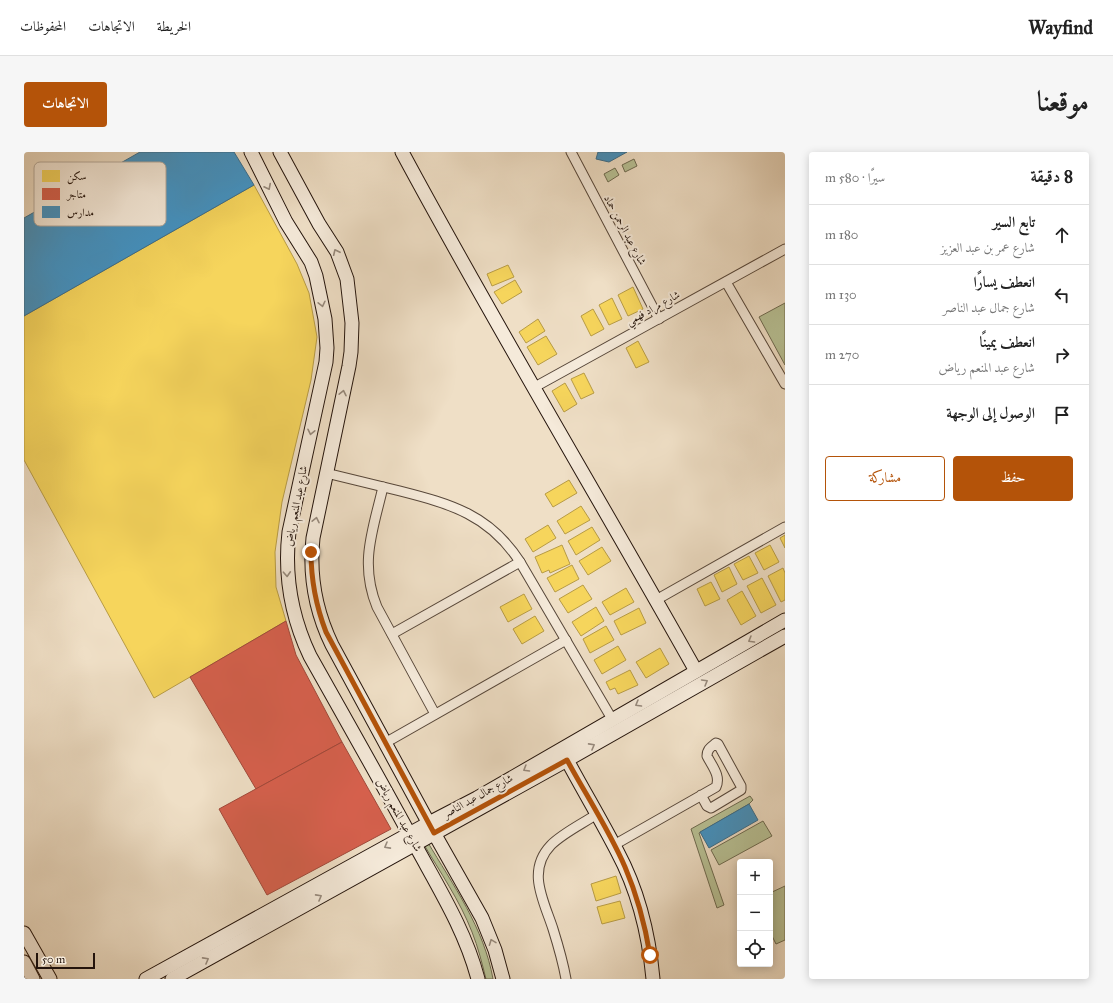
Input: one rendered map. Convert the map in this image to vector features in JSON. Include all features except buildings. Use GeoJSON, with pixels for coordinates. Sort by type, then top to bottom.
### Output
{"type":"FeatureCollection","features":[{"type":"Feature","properties":{"kind":"street","name":"شارع عبد المنعم رياض"},"geometry":{"type":"LineString","coordinates":[[251,152],[286,222],[310,262],[316,276],[323,304],[326,326],[326,362],[292,517],[287,548],[288,580],[297,627],[310,656],[413,839],[457,921],[468,946],[478,979]]}},
{"type":"Feature","properties":{"kind":"street","name":"شارع عبد المنعم رياض"},"geometry":{"type":"LineString","coordinates":[[280,152],[318,224],[337,252],[349,294],[352,323],[351,352],[344,390],[312,538],[311,565],[314,593],[321,619],[329,639],[482,918],[495,950],[503,979]]}},
{"type":"Feature","properties":{"kind":"street"},"geometry":{"type":"LineString","coordinates":[[402,152],[533,388],[696,671]]}},
{"type":"Feature","properties":{"kind":"street","name":"شارع عبد الرحمن حماد"},"geometry":{"type":"LineString","coordinates":[[571,152],[658,319]]}},
{"type":"Feature","properties":{"kind":"street","name":"شارع مراد فهمي"},"geometry":{"type":"LineString","coordinates":[[533,388],[785,249]]}},
{"type":"Feature","properties":{"kind":"street"},"geometry":{"type":"LineString","coordinates":[[726,282],[785,384]]}},
{"type":"Feature","properties":{"kind":"street"},"geometry":{"type":"LineString","coordinates":[[326,473],[440,502],[465,512],[483,522],[498,534],[520,562],[612,720]]}},
{"type":"Feature","properties":{"kind":"street"},"geometry":{"type":"LineString","coordinates":[[383,487],[370,543],[368,566],[369,578],[374,598],[435,714]]}},
{"type":"Feature","properties":{"kind":"street"},"geometry":{"type":"LineString","coordinates":[[656,600],[785,527]]}},
{"type":"Feature","properties":{"kind":"street"},"geometry":{"type":"LineString","coordinates":[[392,634],[520,562]]}},
{"type":"Feature","properties":{"kind":"street","name":"شارع جمال عبد الناصر"},"geometry":{"type":"LineString","coordinates":[[432,828],[477,798],[785,620]]}},
{"type":"Feature","properties":{"kind":"street","name":"شارع جمال عبد الناصر"},"geometry":{"type":"LineString","coordinates":[[172,979],[432,828],[567,760],[785,636]]}},
{"type":"Feature","properties":{"kind":"street"},"geometry":{"type":"LineString","coordinates":[[385,743],[566,640]]}},
{"type":"Feature","properties":{"kind":"street"},"geometry":{"type":"LineString","coordinates":[[614,845],[701,795],[716,787],[718,784],[717,774],[707,756],[711,746],[716,743],[718,744],[742,790],[711,808],[707,806],[701,795]]}},
{"type":"Feature","properties":{"kind":"street"},"geometry":{"type":"LineString","coordinates":[[567,760],[626,868],[639,905],[647,938],[653,979]]}},
{"type":"Feature","properties":{"kind":"street"},"geometry":{"type":"LineString","coordinates":[[566,979],[559,948],[538,887],[539,870],[544,855],[550,846],[597,814]]}},
{"type":"Feature","properties":{"kind":"street","name":"شارع جمال عبد الناصر"},"geometry":{"type":"LineString","coordinates":[[146,979],[413,839]]}},
{"type":"Feature","properties":{"kind":"street"},"geometry":{"type":"LineString","coordinates":[[25,938],[50,979]]}},
{"type":"Feature","properties":{"kind":"street"},"geometry":{"type":"LineString","coordinates":[[24,962],[33,979]]}},
{"type":"Feature","properties":{"kind":"green space"},"geometry":{"type":"Polygon","coordinates":[[[634,159],[637,166],[625,172],[622,165],[634,159]]]}},
{"type":"Feature","properties":{"kind":"green space"},"geometry":{"type":"Polygon","coordinates":[[[615,168],[619,175],[608,182],[604,174],[615,168]]]}},
{"type":"Feature","properties":{"kind":"green space"},"geometry":{"type":"Polygon","coordinates":[[[785,303],[785,365],[759,317],[785,303]]]}},
{"type":"Feature","properties":{"kind":"green space"},"geometry":{"type":"Polygon","coordinates":[[[750,796],[753,800],[749,804],[699,833],[724,905],[717,908],[691,829],[750,796]]]}},
{"type":"Feature","properties":{"kind":"green space"},"geometry":{"type":"Polygon","coordinates":[[[763,821],[772,836],[719,865],[711,850],[763,821]]]}},
{"type":"Feature","properties":{"kind":"green space"},"geometry":{"type":"Polygon","coordinates":[[[427,841],[457,891],[475,925],[489,960],[493,979],[486,979],[476,943],[467,920],[423,843],[427,841]]]}},
{"type":"Feature","properties":{"kind":"green space"},"geometry":{"type":"Polygon","coordinates":[[[785,886],[785,940],[776,944],[773,938],[773,892],[785,886]]]}},
{"type":"Feature","properties":{"kind":"route"},"geometry":{"type":"LineString","coordinates":[[311,552],[314,593],[326,632],[434,833],[567,760],[626,868],[639,905],[650,955]]}}]}
